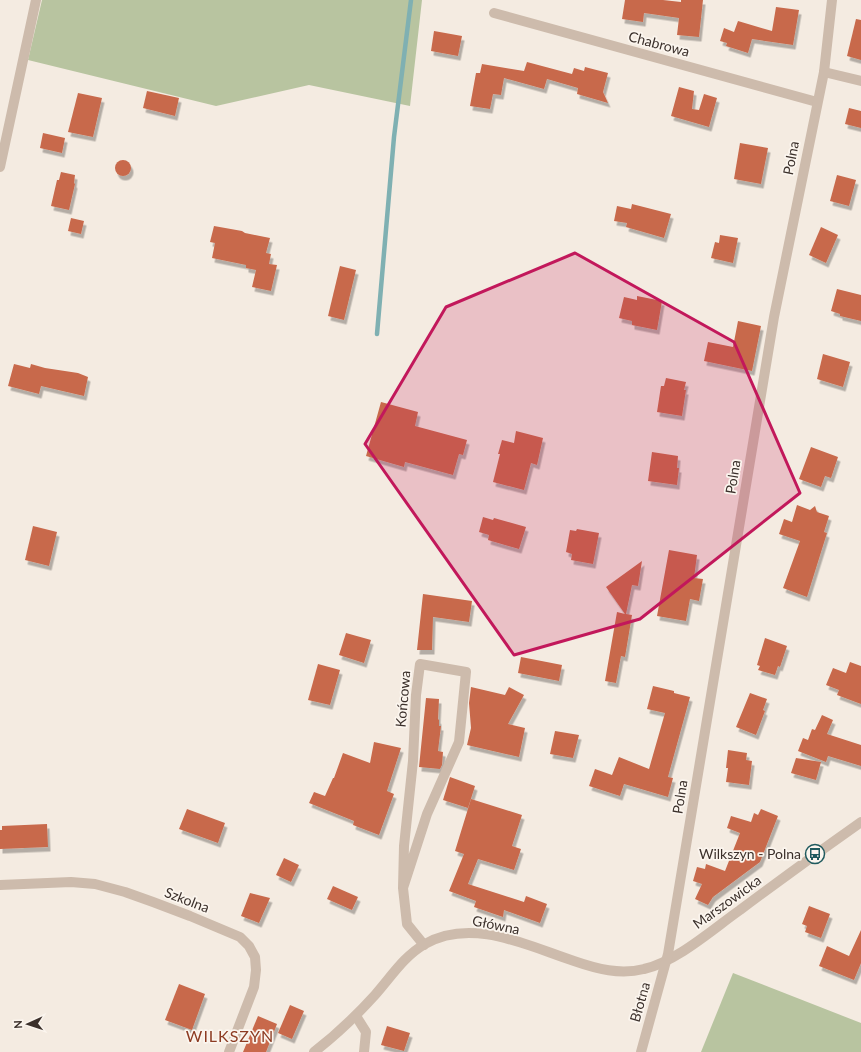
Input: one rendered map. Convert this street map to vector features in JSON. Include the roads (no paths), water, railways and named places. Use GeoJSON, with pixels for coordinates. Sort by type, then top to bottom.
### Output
{"type":"FeatureCollection","features":[{"type":"Feature","properties":{"kind":"street"},"geometry":{"type":"LineString","coordinates":[[0,167],[36,0]]}},
{"type":"Feature","properties":{"kind":"street","name":"Polna"},"geometry":{"type":"LineString","coordinates":[[666,960],[774,317],[824,72],[832,0]]}},
{"type":"Feature","properties":{"kind":"street","name":"Chabrowa"},"geometry":{"type":"LineString","coordinates":[[494,13],[817,102]]}},
{"type":"Feature","properties":{"kind":"street"},"geometry":{"type":"LineString","coordinates":[[824,72],[861,81]]}},
{"type":"Feature","properties":{"kind":"street","name":"Końcowa"},"geometry":{"type":"LineString","coordinates":[[404,888],[428,814],[459,742],[466,672],[420,664],[416,695],[413,762],[404,846],[404,888],[408,924],[424,945]]}},
{"type":"Feature","properties":{"kind":"street","name":"Marszowicka"},"geometry":{"type":"LineString","coordinates":[[666,960],[704,936],[861,822]]}},
{"type":"Feature","properties":{"kind":"street","name":"Szkolna"},"geometry":{"type":"LineString","coordinates":[[0,885],[71,882],[95,884],[125,892],[153,902],[190,916],[240,938],[249,946],[255,957],[256,970],[254,987],[229,1052]]}},
{"type":"Feature","properties":{"kind":"street","name":"Główna"},"geometry":{"type":"LineString","coordinates":[[314,1052],[356,1016],[411,954],[424,945],[443,936],[456,933],[480,933],[517,942],[590,966],[612,971],[623,972],[644,969],[666,960]]}},
{"type":"Feature","properties":{"kind":"street","name":"Błotna"},"geometry":{"type":"LineString","coordinates":[[641,1052],[666,960]]}},
{"type":"Feature","properties":{"kind":"street"},"geometry":{"type":"LineString","coordinates":[[356,1016],[366,1032],[364,1052]]}},
{"type":"Feature","properties":{"kind":"waterway"},"geometry":{"type":"LineString","coordinates":[[377,334],[394,137],[411,0]]}},
{"type":"Feature","properties":{"kind":"place","name":"Wilkszyn - Polna"},"geometry":{"type":"Point","coordinates":[815,854]}},
{"type":"Feature","properties":{"kind":"district","name":"WILKSZYN"},"geometry":{"type":"Point","coordinates":[230,1036]}}]}
